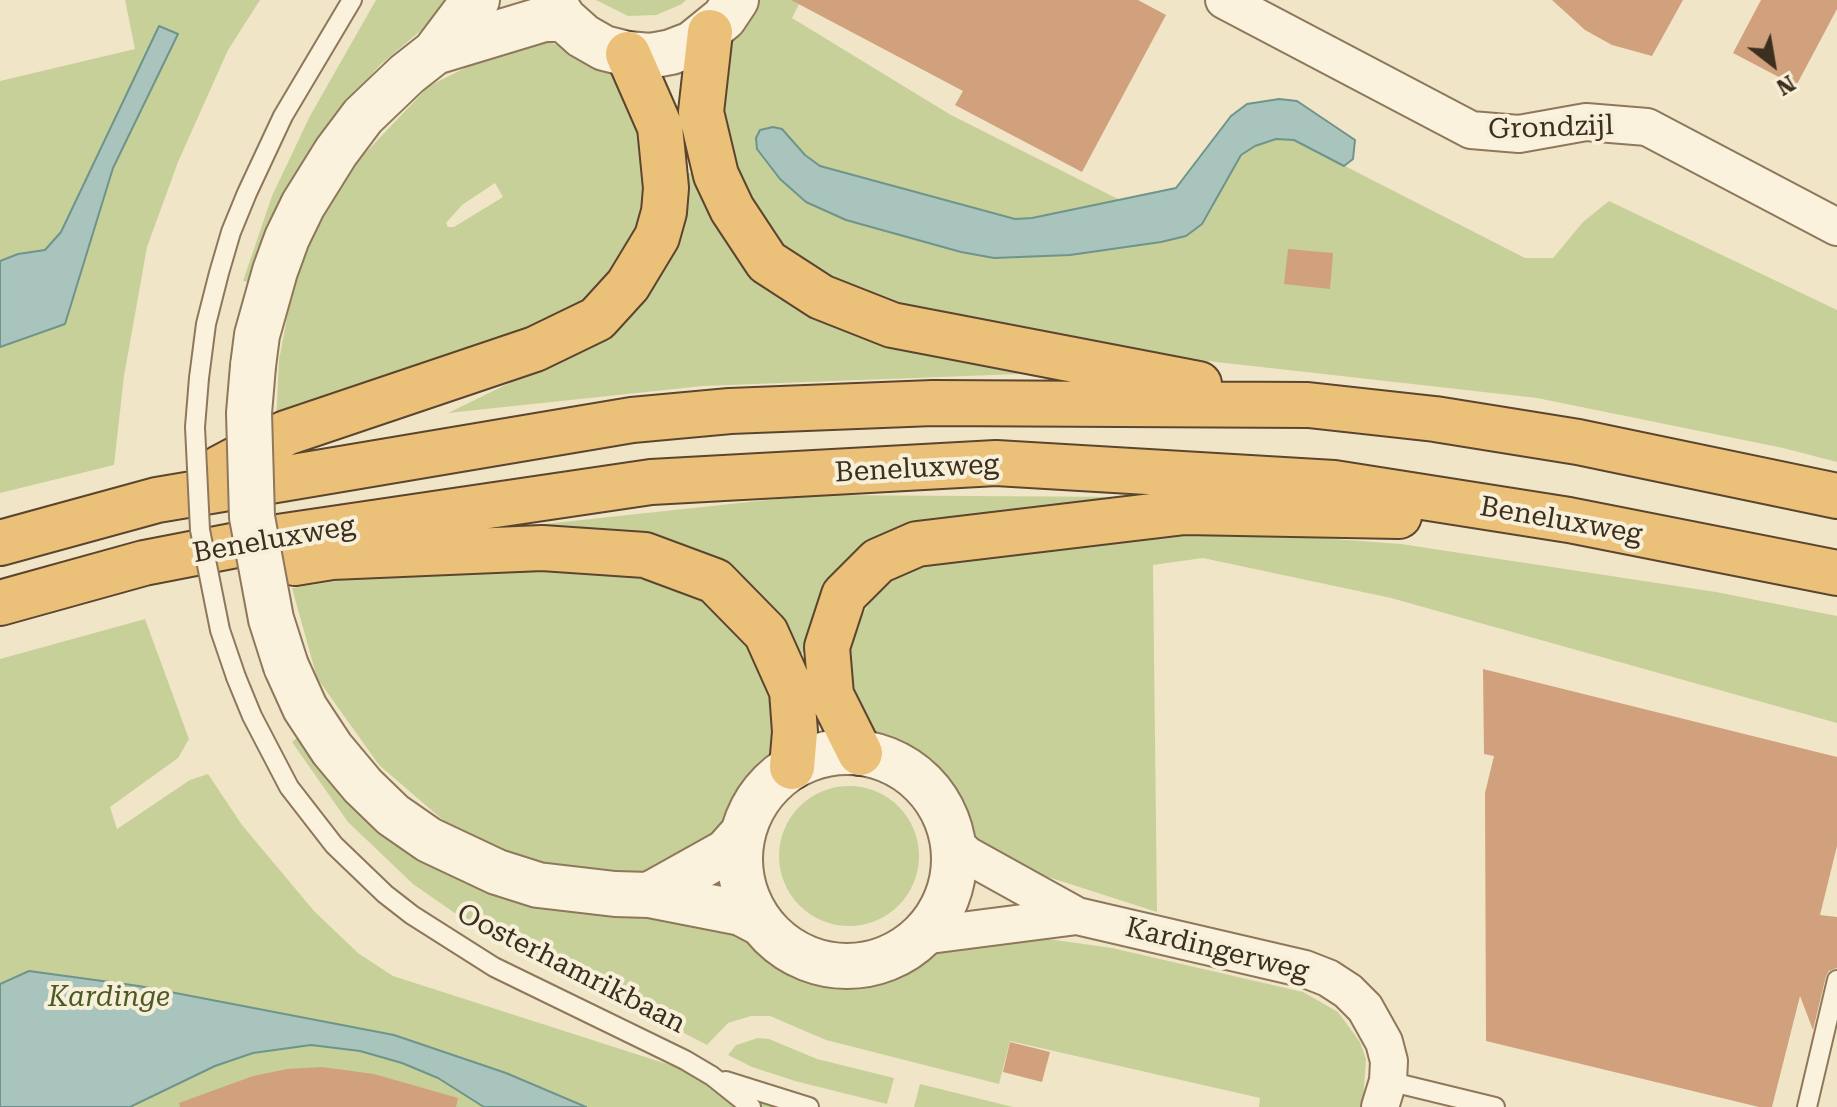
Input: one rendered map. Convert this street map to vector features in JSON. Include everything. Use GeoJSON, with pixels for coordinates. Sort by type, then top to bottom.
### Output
{"type":"FeatureCollection","features":[{"type":"Feature","properties":{"kind":"highway"},"geometry":{"type":"LineString","coordinates":[[723,16],[701,112],[716,175],[732,209],[767,262],[821,297],[892,325],[1308,405]]}},
{"type":"Feature","properties":{"kind":"highway"},"geometry":{"type":"LineString","coordinates":[[157,500],[286,433],[535,349],[597,319],[628,285],[657,237],[664,212],[666,188],[660,127],[628,54]]}},
{"type":"Feature","properties":{"kind":"highway","name":"Beneluxweg"},"geometry":{"type":"LineString","coordinates":[[0,543],[157,500],[632,420],[730,411],[933,403],[1308,405],[1435,419],[1578,442],[1837,496]]}},
{"type":"Feature","properties":{"kind":"highway","name":"Beneluxweg"},"geometry":{"type":"LineString","coordinates":[[8,602],[144,563],[340,527],[651,482],[996,463],[1334,483],[1569,520],[1837,573]]}},
{"type":"Feature","properties":{"kind":"highway"},"geometry":{"type":"LineString","coordinates":[[860,753],[831,695],[827,647],[844,595],[878,561],[917,544],[1185,512],[1569,520]]}},
{"type":"Feature","properties":{"kind":"highway"},"geometry":{"type":"LineString","coordinates":[[8,602],[150,588],[332,557],[542,548],[645,555],[715,581],[766,633],[792,691],[795,732],[792,767]]}},
{"type":"Feature","properties":{"kind":"street"},"geometry":{"type":"LineString","coordinates":[[477,0],[435,52],[363,116],[336,152],[303,205],[275,271],[257,335],[249,413],[252,517],[271,619],[286,666],[305,708],[332,749],[393,815],[429,840],[497,872],[538,885],[649,895],[741,913],[762,924]]}},
{"type":"Feature","properties":{"kind":"street","name":"Grondzijl"},"geometry":{"type":"LineString","coordinates":[[1224,0],[1471,130],[1519,134],[1586,122],[1647,127],[1837,227]]}},
{"type":"Feature","properties":{"kind":"street"},"geometry":{"type":"LineString","coordinates":[[435,52],[544,19],[558,10],[583,36],[604,48],[650,56],[692,44],[723,16]]}},
{"type":"Feature","properties":{"kind":"street"},"geometry":{"type":"LineString","coordinates":[[860,753],[883,758],[923,782],[948,821],[954,843],[954,869],[949,894],[938,916],[922,936],[878,962],[853,966],[827,964],[802,957],[780,943],[762,924],[742,882],[742,834],[753,808],[770,784],[792,767],[825,754],[860,753]]}},
{"type":"Feature","properties":{"kind":"street"},"geometry":{"type":"LineString","coordinates":[[649,895],[726,852],[742,834]]}},
{"type":"Feature","properties":{"kind":"street","name":"Kardingerweg"},"geometry":{"type":"LineString","coordinates":[[954,843],[967,855],[1077,916],[1305,969],[1328,978],[1348,991],[1376,1024],[1389,1061],[1384,1094]]}},
{"type":"Feature","properties":{"kind":"street","name":"Kardingerweg"},"geometry":{"type":"LineString","coordinates":[[922,936],[1077,916]]}},
{"type":"Feature","properties":{"kind":"lane","name":"Oosterhamrikbaan"},"geometry":{"type":"LineString","coordinates":[[352,0],[298,88],[263,155],[219,273],[206,324],[195,427],[200,530],[220,630],[252,716],[289,787],[334,845],[385,894],[412,915],[494,967],[661,1047],[712,1076]]}},
{"type":"Feature","properties":{"kind":"lane"},"geometry":{"type":"LineString","coordinates":[[1807,1107],[1837,980]]}},
{"type":"Feature","properties":{"kind":"lane"},"geometry":{"type":"LineString","coordinates":[[712,1076],[737,1107]]}},
{"type":"Feature","properties":{"kind":"lane"},"geometry":{"type":"LineString","coordinates":[[712,1076],[751,1107]]}},
{"type":"Feature","properties":{"kind":"lane"},"geometry":{"type":"LineString","coordinates":[[712,1076],[809,1107]]}},
{"type":"Feature","properties":{"kind":"lane","name":"Kardingerweg"},"geometry":{"type":"LineString","coordinates":[[1384,1094],[1495,1107]]}},
{"type":"Feature","properties":{"kind":"green space"},"geometry":{"type":"Polygon","coordinates":[[[125,0],[260,0],[228,50],[178,162],[147,247],[124,376],[114,465],[0,493],[0,347],[65,324],[113,168],[177,34],[159,26],[61,232],[45,250],[18,254],[0,261],[0,81],[135,49],[125,0]]]}},
{"type":"Feature","properties":{"kind":"green space"},"geometry":{"type":"Polygon","coordinates":[[[376,0],[457,0],[380,65],[336,114],[299,170],[271,224],[249,282],[243,281],[272,196],[310,116],[376,0]]]}},
{"type":"Feature","properties":{"kind":"green space"},"geometry":{"type":"Polygon","coordinates":[[[596,0],[686,0],[656,15],[628,16],[596,0]]]}},
{"type":"Feature","properties":{"kind":"green space"},"geometry":{"type":"Polygon","coordinates":[[[751,0],[801,0],[792,18],[951,115],[1120,200],[1015,219],[820,166],[773,127],[760,131],[756,138],[994,258],[1070,255],[1186,236],[1202,224],[1241,155],[1276,139],[1294,140],[1525,258],[1553,258],[1583,222],[1609,201],[1837,310],[1837,462],[1783,448],[1537,398],[1074,346],[914,320],[812,278],[760,235],[721,155],[716,86],[729,46],[751,0]]]}},
{"type":"Feature","properties":{"kind":"green space"},"geometry":{"type":"Polygon","coordinates":[[[542,40],[579,52],[616,77],[643,142],[650,187],[624,263],[565,319],[276,421],[279,360],[294,281],[319,223],[350,169],[429,86],[503,49],[542,40]],[[495,183],[462,205],[446,223],[448,227],[454,227],[503,197],[495,183]]]}},
{"type":"Feature","properties":{"kind":"green space"},"geometry":{"type":"Polygon","coordinates":[[[698,172],[728,234],[1046,373],[703,386],[448,413],[571,353],[680,174],[698,172]]]}},
{"type":"Feature","properties":{"kind":"green space"},"geometry":{"type":"Polygon","coordinates":[[[814,495],[1128,497],[941,521],[814,650],[790,656],[771,615],[507,528],[814,495]]]}},
{"type":"Feature","properties":{"kind":"green space"},"geometry":{"type":"Polygon","coordinates":[[[1146,525],[1401,544],[1716,592],[1837,616],[1837,723],[1391,598],[1203,558],[1153,565],[1157,912],[1017,867],[975,838],[950,792],[921,764],[872,732],[845,678],[852,632],[870,602],[904,569],[960,554],[1146,525]]]}},
{"type":"Feature","properties":{"kind":"green space"},"geometry":{"type":"Polygon","coordinates":[[[558,568],[635,574],[703,599],[745,638],[771,688],[780,737],[764,769],[718,837],[651,871],[584,871],[523,860],[451,827],[379,765],[317,678],[292,588],[388,573],[558,568]]]}},
{"type":"Feature","properties":{"kind":"green space","name":"Kardinge"},"geometry":{"type":"Polygon","coordinates":[[[145,619],[189,739],[178,758],[110,807],[117,829],[190,780],[208,774],[242,825],[314,911],[358,953],[393,976],[801,1107],[0,1107],[0,659],[145,619]]]}},
{"type":"Feature","properties":{"kind":"green space"},"geometry":{"type":"Polygon","coordinates":[[[298,737],[335,789],[381,834],[422,861],[466,884],[543,908],[685,921],[748,934],[782,961],[810,973],[849,977],[888,973],[941,951],[1048,939],[1112,948],[1303,992],[1338,1012],[1360,1042],[1366,1059],[1363,1102],[1360,1107],[1259,1107],[1260,1098],[1010,1041],[999,1084],[826,1040],[770,1016],[751,1016],[728,1023],[707,1045],[459,916],[413,884],[348,822],[292,742],[298,737]]]}},
{"type":"Feature","properties":{"kind":"green space"},"geometry":{"type":"Polygon","coordinates":[[[849,786],[876,791],[899,806],[914,829],[919,856],[914,883],[899,906],[876,921],[849,926],[822,921],[799,906],[784,883],[779,856],[784,829],[799,806],[822,791],[849,786]]]}},
{"type":"Feature","properties":{"kind":"green space"},"geometry":{"type":"Polygon","coordinates":[[[758,1038],[769,1039],[817,1059],[894,1078],[887,1104],[795,1081],[752,1067],[728,1055],[736,1045],[758,1038]]]}},
{"type":"Feature","properties":{"kind":"green space"},"geometry":{"type":"Polygon","coordinates":[[[920,1084],[1013,1107],[914,1107],[920,1084]]]}},
{"type":"Feature","properties":{"kind":"water"},"geometry":{"type":"Polygon","coordinates":[[[159,26],[178,34],[113,168],[65,324],[0,347],[0,261],[18,254],[45,250],[61,232],[159,26]]]}},
{"type":"Feature","properties":{"kind":"water"},"geometry":{"type":"Polygon","coordinates":[[[1279,99],[1297,101],[1355,140],[1353,159],[1344,166],[1294,140],[1276,139],[1255,146],[1241,155],[1202,224],[1186,236],[1070,255],[994,258],[846,220],[806,202],[780,179],[757,149],[756,138],[760,130],[773,127],[782,129],[805,155],[820,166],[1015,219],[1032,218],[1176,188],[1231,116],[1247,104],[1279,99]]]}},
{"type":"Feature","properties":{"kind":"water"},"geometry":{"type":"Polygon","coordinates":[[[29,971],[139,986],[394,1035],[506,1073],[586,1107],[484,1107],[438,1078],[402,1063],[360,1051],[311,1045],[253,1053],[215,1066],[130,1107],[0,1107],[0,984],[29,971]]]}},
{"type":"Feature","properties":{"kind":"building"},"geometry":{"type":"Polygon","coordinates":[[[791,0],[1138,0],[1166,15],[1082,172],[955,105],[963,91],[791,0]]]}},
{"type":"Feature","properties":{"kind":"building"},"geometry":{"type":"Polygon","coordinates":[[[1552,0],[1683,0],[1652,56],[1612,45],[1585,30],[1552,0]]]}},
{"type":"Feature","properties":{"kind":"building"},"geometry":{"type":"Polygon","coordinates":[[[1761,0],[1837,0],[1837,9],[1796,86],[1733,53],[1761,0]]]}},
{"type":"Feature","properties":{"kind":"building"},"geometry":{"type":"Polygon","coordinates":[[[1288,249],[1333,253],[1330,289],[1284,284],[1288,249]]]}},
{"type":"Feature","properties":{"kind":"building"},"geometry":{"type":"Polygon","coordinates":[[[1483,669],[1837,757],[1837,846],[1820,915],[1837,917],[1837,968],[1826,976],[1813,1030],[1800,996],[1772,1107],[1759,1107],[1486,1041],[1485,793],[1494,756],[1484,754],[1483,669]]]}},
{"type":"Feature","properties":{"kind":"building"},"geometry":{"type":"Polygon","coordinates":[[[1010,1042],[1050,1052],[1042,1082],[1003,1072],[1010,1042]]]}},
{"type":"Feature","properties":{"kind":"building"},"geometry":{"type":"Polygon","coordinates":[[[322,1067],[374,1074],[458,1098],[456,1107],[180,1107],[179,1103],[253,1076],[287,1069],[322,1067]]]}}]}
